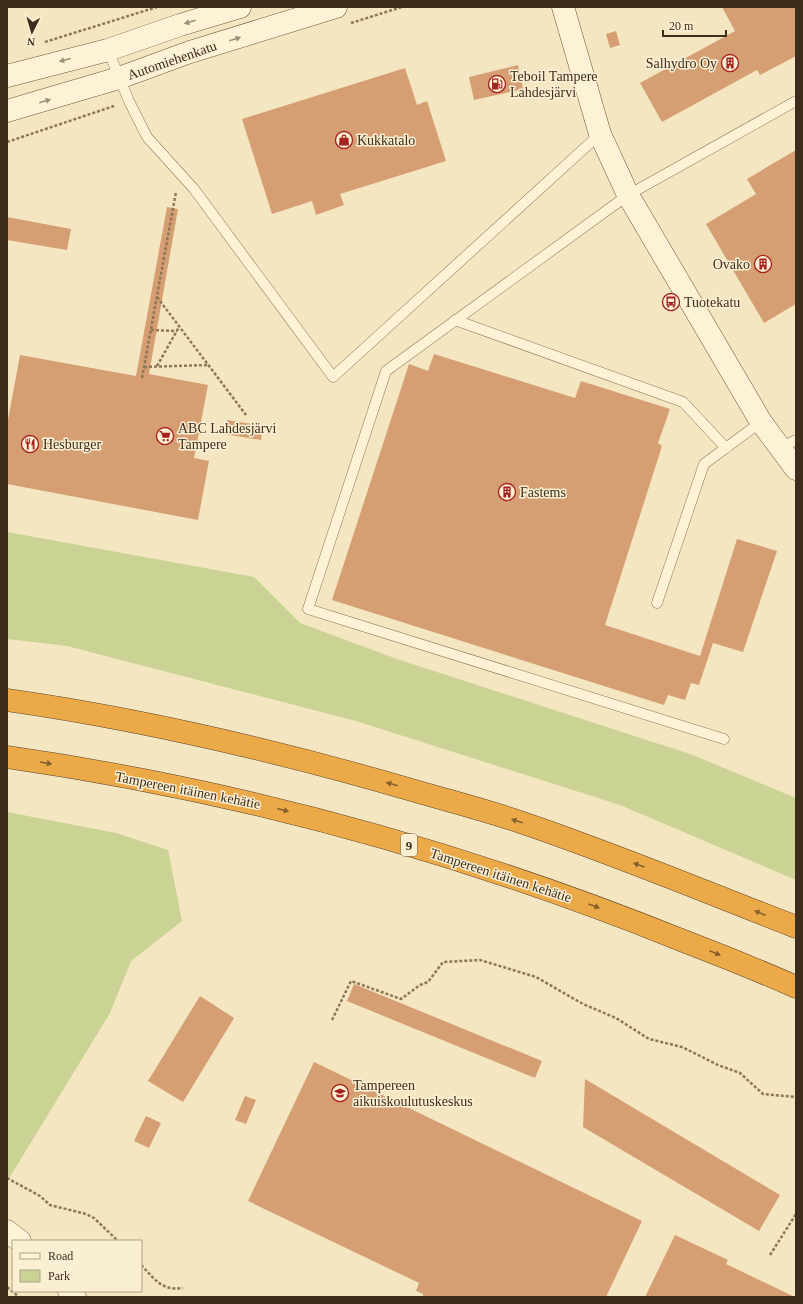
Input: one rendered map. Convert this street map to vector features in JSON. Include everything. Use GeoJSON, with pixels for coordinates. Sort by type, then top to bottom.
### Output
{"type":"FeatureCollection","features":[{"type":"Feature","properties":{"kind":"highway"},"geometry":{"type":"LineString","coordinates":[[7,700],[153,725],[273,751],[394,785],[524,823],[647,868],[796,927]]}},
{"type":"Feature","properties":{"kind":"highway","name":"Tampereen itäinen kehätie"},"geometry":{"type":"LineString","coordinates":[[7,757],[132,778],[266,806],[394,841],[506,875],[622,916],[796,987]]}},
{"type":"Feature","properties":{"kind":"main road"},"geometry":{"type":"LineString","coordinates":[[7,76],[108,50],[180,25],[240,7]]}},
{"type":"Feature","properties":{"kind":"main road","name":"Automiehenkatu"},"geometry":{"type":"LineString","coordinates":[[7,111],[119,78],[190,52],[336,7]]}},
{"type":"Feature","properties":{"kind":"main road"},"geometry":{"type":"LineString","coordinates":[[562,7],[600,134],[628,195],[761,422],[788,444],[796,469]]}},
{"type":"Feature","properties":{"kind":"main road"},"geometry":{"type":"LineString","coordinates":[[7,1231],[19,1240]]}},
{"type":"Feature","properties":{"kind":"lane"},"geometry":{"type":"LineString","coordinates":[[108,50],[129,101],[147,136],[186,180],[333,377],[600,134]]}},
{"type":"Feature","properties":{"kind":"lane"},"geometry":{"type":"LineString","coordinates":[[724,739],[308,609],[386,371],[628,195],[796,100]]}},
{"type":"Feature","properties":{"kind":"lane"},"geometry":{"type":"LineString","coordinates":[[455,320],[683,402],[726,448]]}},
{"type":"Feature","properties":{"kind":"lane"},"geometry":{"type":"LineString","coordinates":[[657,604],[704,464],[761,422]]}},
{"type":"Feature","properties":{"kind":"path"},"geometry":{"type":"LineString","coordinates":[[40,44],[157,7]]}},
{"type":"Feature","properties":{"kind":"path"},"geometry":{"type":"LineString","coordinates":[[7,142],[129,101]]}},
{"type":"Feature","properties":{"kind":"path"},"geometry":{"type":"LineString","coordinates":[[142,378],[177,189],[186,180]]}},
{"type":"Feature","properties":{"kind":"path"},"geometry":{"type":"LineString","coordinates":[[157,296],[246,415]]}},
{"type":"Feature","properties":{"kind":"path"},"geometry":{"type":"LineString","coordinates":[[157,366],[180,327]]}},
{"type":"Feature","properties":{"kind":"path"},"geometry":{"type":"LineString","coordinates":[[151,330],[177,331]]}},
{"type":"Feature","properties":{"kind":"path"},"geometry":{"type":"LineString","coordinates":[[144,367],[208,365]]}},
{"type":"Feature","properties":{"kind":"path"},"geometry":{"type":"LineString","coordinates":[[332,1020],[351,981],[401,999],[420,985],[428,982],[443,962],[480,960],[544,981],[582,1004],[616,1018],[649,1039],[674,1045],[740,1073],[763,1094],[796,1097]]}},
{"type":"Feature","properties":{"kind":"path"},"geometry":{"type":"LineString","coordinates":[[7,1178],[40,1196],[50,1205],[86,1214],[94,1218],[117,1240]]}},
{"type":"Feature","properties":{"kind":"path"},"geometry":{"type":"LineString","coordinates":[[770,1255],[796,1214]]}},
{"type":"Feature","properties":{"kind":"path"},"geometry":{"type":"LineString","coordinates":[[142,1265],[165,1288],[172,1290],[183,1288]]}},
{"type":"Feature","properties":{"kind":"green space"},"geometry":{"type":"Polygon","coordinates":[[[7,532],[254,577],[300,623],[397,659],[693,755],[796,798],[796,880],[620,805],[356,721],[67,646],[7,639],[7,532]]]}},
{"type":"Feature","properties":{"kind":"green space"},"geometry":{"type":"Polygon","coordinates":[[[7,812],[116,833],[168,850],[182,921],[131,961],[110,1013],[8,1180],[7,812]]]}},
{"type":"Feature","properties":{"kind":"building","name":"Salhydro Oy"},"geometry":{"type":"Polygon","coordinates":[[[722,7],[796,7],[796,56],[760,75],[757,70],[662,122],[640,83],[735,31],[722,7]]]}},
{"type":"Feature","properties":{"kind":"building"},"geometry":{"type":"Polygon","coordinates":[[[616,31],[620,45],[610,48],[606,34],[616,31]]]}},
{"type":"Feature","properties":{"kind":"building"},"geometry":{"type":"Polygon","coordinates":[[[518,65],[523,89],[474,100],[469,77],[518,65]]]}},
{"type":"Feature","properties":{"kind":"building","name":"Kukkatalo"},"geometry":{"type":"Polygon","coordinates":[[[405,68],[417,105],[427,101],[446,161],[340,194],[344,205],[316,215],[312,201],[272,214],[242,119],[405,68]]]}},
{"type":"Feature","properties":{"kind":"building","name":"Ovako"},"geometry":{"type":"Polygon","coordinates":[[[796,150],[796,304],[764,323],[706,224],[756,194],[747,179],[796,150]]]}},
{"type":"Feature","properties":{"kind":"building"},"geometry":{"type":"Polygon","coordinates":[[[167,207],[178,209],[149,374],[208,385],[194,458],[209,461],[198,520],[7,484],[7,425],[20,355],[136,376],[167,207]]]}},
{"type":"Feature","properties":{"kind":"building"},"geometry":{"type":"Polygon","coordinates":[[[7,217],[71,229],[67,250],[7,240],[7,217]]]}},
{"type":"Feature","properties":{"kind":"building","name":"Fastems"},"geometry":{"type":"Polygon","coordinates":[[[434,354],[575,398],[581,381],[670,409],[658,443],[662,446],[605,625],[700,656],[737,539],[777,551],[743,652],[713,643],[699,685],[691,683],[685,700],[668,695],[664,705],[332,600],[409,364],[428,371],[434,354]]]}},
{"type":"Feature","properties":{"kind":"building"},"geometry":{"type":"Polygon","coordinates":[[[227,420],[263,426],[261,440],[224,434],[227,420]]]}},
{"type":"Feature","properties":{"kind":"building"},"geometry":{"type":"Polygon","coordinates":[[[354,984],[542,1061],[535,1078],[347,1001],[354,984]]]}},
{"type":"Feature","properties":{"kind":"building"},"geometry":{"type":"Polygon","coordinates":[[[200,996],[234,1018],[183,1102],[148,1081],[200,996]]]}},
{"type":"Feature","properties":{"kind":"building"},"geometry":{"type":"Polygon","coordinates":[[[314,1062],[642,1221],[606,1297],[423,1297],[423,1294],[416,1291],[419,1283],[248,1201],[314,1062]]]}},
{"type":"Feature","properties":{"kind":"building"},"geometry":{"type":"Polygon","coordinates":[[[585,1079],[780,1195],[759,1231],[583,1127],[585,1079]]]}},
{"type":"Feature","properties":{"kind":"building"},"geometry":{"type":"Polygon","coordinates":[[[245,1096],[256,1100],[246,1124],[235,1120],[245,1096]]]}},
{"type":"Feature","properties":{"kind":"building"},"geometry":{"type":"Polygon","coordinates":[[[146,1116],[161,1123],[149,1148],[134,1141],[146,1116]]]}},
{"type":"Feature","properties":{"kind":"building"},"geometry":{"type":"Polygon","coordinates":[[[675,1235],[728,1260],[726,1264],[795,1297],[645,1297],[675,1235]]]}},
{"type":"Feature","properties":{"kind":"place","name":"Salhydro Oy"},"geometry":{"type":"Point","coordinates":[730,63]}},
{"type":"Feature","properties":{"kind":"place","name":"Teboil Tampere Lahdesjärvi"},"geometry":{"type":"Point","coordinates":[497,84]}},
{"type":"Feature","properties":{"kind":"place","name":"Kukkatalo"},"geometry":{"type":"Point","coordinates":[344,140]}},
{"type":"Feature","properties":{"kind":"place","name":"Ovako"},"geometry":{"type":"Point","coordinates":[763,264]}},
{"type":"Feature","properties":{"kind":"place","name":"Tuotekatu"},"geometry":{"type":"Point","coordinates":[671,302]}},
{"type":"Feature","properties":{"kind":"place","name":"ABC Lahdesjärvi Tampere"},"geometry":{"type":"Point","coordinates":[165,436]}},
{"type":"Feature","properties":{"kind":"place","name":"Hesburger"},"geometry":{"type":"Point","coordinates":[30,444]}},
{"type":"Feature","properties":{"kind":"place","name":"Fastems"},"geometry":{"type":"Point","coordinates":[507,492]}},
{"type":"Feature","properties":{"kind":"place","name":"Tampereen aikuiskoulutuskeskus"},"geometry":{"type":"Point","coordinates":[340,1093]}}]}
